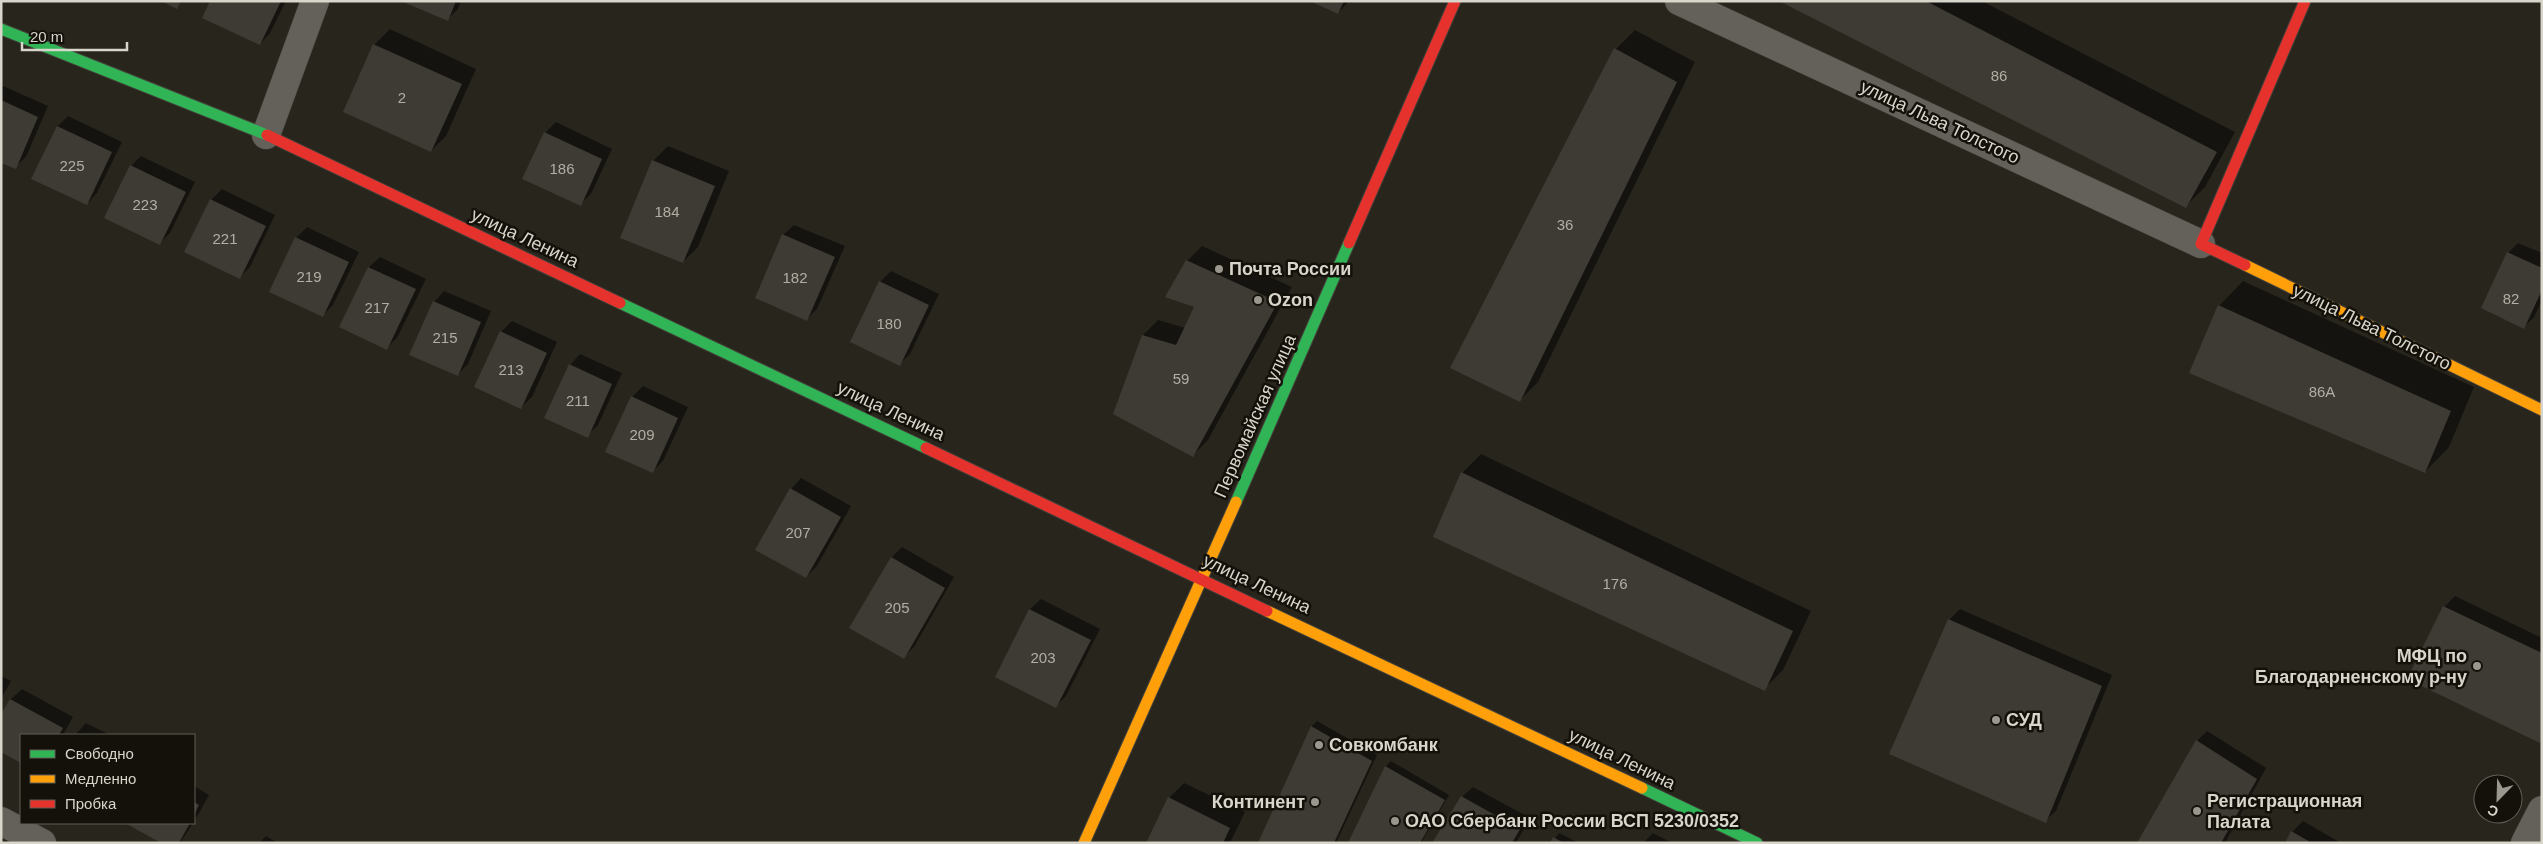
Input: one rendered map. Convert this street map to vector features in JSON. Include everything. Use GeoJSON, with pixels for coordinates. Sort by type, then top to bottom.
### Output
{"type":"FeatureCollection","features":[{"type":"Feature","properties":{"kind":"street"},"geometry":{"type":"LineString","coordinates":[[266,135],[315,1]]}},
{"type":"Feature","properties":{"kind":"street","name":"Первомайская улица"},"geometry":{"type":"LineString","coordinates":[[1084,843],[1203,578],[1455,1]]}},
{"type":"Feature","properties":{"kind":"street","name":"улица Льва Толстого"},"geometry":{"type":"LineString","coordinates":[[1679,1],[2202,244],[2542,410]]}},
{"type":"Feature","properties":{"kind":"street"},"geometry":{"type":"LineString","coordinates":[[2202,244],[2305,1]]}},
{"type":"Feature","properties":{"kind":"street","name":"улица Ленина"},"geometry":{"type":"LineString","coordinates":[[1,30],[266,135],[1203,578],[1757,843]]}},
{"type":"Feature","properties":{"kind":"street"},"geometry":{"type":"LineString","coordinates":[[2524,843],[2542,810]]}},
{"type":"Feature","properties":{"kind":"street"},"geometry":{"type":"LineString","coordinates":[[1,820],[42,843]]}},
{"type":"Feature","properties":{"kind":"building"},"geometry":{"type":"Polygon","coordinates":[[[161,1],[181,1],[177,9],[161,1]]]}},
{"type":"Feature","properties":{"kind":"building"},"geometry":{"type":"Polygon","coordinates":[[[210,1],[281,1],[260,45],[202,18],[210,1]]]}},
{"type":"Feature","properties":{"kind":"building"},"geometry":{"type":"Polygon","coordinates":[[[401,1],[456,1],[448,21],[401,1]]]}},
{"type":"Feature","properties":{"kind":"building"},"geometry":{"type":"Polygon","coordinates":[[[1310,1],[1344,1],[1338,14],[1310,1]]]}},
{"type":"Feature","properties":{"kind":"building"},"geometry":{"type":"Polygon","coordinates":[[[1779,1],[1926,1],[2217,152],[2186,208],[1779,1]]]}},
{"type":"Feature","properties":{"kind":"building"},"geometry":{"type":"Polygon","coordinates":[[[373,44],[462,84],[431,152],[343,112],[373,44]]]}},
{"type":"Feature","properties":{"kind":"building"},"geometry":{"type":"Polygon","coordinates":[[[1614,48],[1677,82],[1520,402],[1450,368],[1614,48]]]}},
{"type":"Feature","properties":{"kind":"building"},"geometry":{"type":"Polygon","coordinates":[[[1,100],[38,117],[16,169],[1,163],[1,100]]]}},
{"type":"Feature","properties":{"kind":"building"},"geometry":{"type":"Polygon","coordinates":[[[57,126],[112,152],[87,205],[31,179],[57,126]]]}},
{"type":"Feature","properties":{"kind":"building"},"geometry":{"type":"Polygon","coordinates":[[[544,132],[602,159],[581,206],[522,179],[544,132]]]}},
{"type":"Feature","properties":{"kind":"building"},"geometry":{"type":"Polygon","coordinates":[[[652,160],[715,186],[683,263],[620,238],[652,160]]]}},
{"type":"Feature","properties":{"kind":"building"},"geometry":{"type":"Polygon","coordinates":[[[130,165],[186,192],[160,245],[104,218],[130,165]]]}},
{"type":"Feature","properties":{"kind":"building"},"geometry":{"type":"Polygon","coordinates":[[[210,199],[266,226],[240,279],[184,252],[210,199]]]}},
{"type":"Feature","properties":{"kind":"building"},"geometry":{"type":"Polygon","coordinates":[[[782,234],[835,257],[807,321],[755,298],[782,234]]]}},
{"type":"Feature","properties":{"kind":"building"},"geometry":{"type":"Polygon","coordinates":[[[295,237],[349,262],[323,317],[269,292],[295,237]]]}},
{"type":"Feature","properties":{"kind":"building"},"geometry":{"type":"Polygon","coordinates":[[[2507,252],[2542,268],[2542,290],[2524,329],[2481,308],[2507,252]]]}},
{"type":"Feature","properties":{"kind":"building"},"geometry":{"type":"Polygon","coordinates":[[[1186,260],[1278,302],[1193,457],[1113,414],[1142,335],[1176,345],[1194,307],[1165,297],[1186,260]]]}},
{"type":"Feature","properties":{"kind":"building"},"geometry":{"type":"Polygon","coordinates":[[[368,267],[416,289],[387,350],[339,327],[368,267]]]}},
{"type":"Feature","properties":{"kind":"building"},"geometry":{"type":"Polygon","coordinates":[[[879,281],[929,305],[900,366],[850,342],[879,281]]]}},
{"type":"Feature","properties":{"kind":"building"},"geometry":{"type":"Polygon","coordinates":[[[433,301],[481,322],[458,376],[409,355],[433,301]]]}},
{"type":"Feature","properties":{"kind":"building"},"geometry":{"type":"Polygon","coordinates":[[[2218,305],[2451,411],[2425,473],[2189,373],[2218,305]]]}},
{"type":"Feature","properties":{"kind":"building"},"geometry":{"type":"Polygon","coordinates":[[[500,331],[547,353],[521,409],[474,387],[500,331]]]}},
{"type":"Feature","properties":{"kind":"building"},"geometry":{"type":"Polygon","coordinates":[[[569,364],[612,384],[588,438],[544,418],[569,364]]]}},
{"type":"Feature","properties":{"kind":"building"},"geometry":{"type":"Polygon","coordinates":[[[631,396],[678,418],[653,473],[605,452],[631,396]]]}},
{"type":"Feature","properties":{"kind":"building"},"geometry":{"type":"Polygon","coordinates":[[[1461,472],[1793,631],[1765,691],[1433,537],[1461,472]]]}},
{"type":"Feature","properties":{"kind":"building"},"geometry":{"type":"Polygon","coordinates":[[[790,488],[841,517],[806,578],[755,550],[790,488]]]}},
{"type":"Feature","properties":{"kind":"building"},"geometry":{"type":"Polygon","coordinates":[[[891,557],[945,588],[904,659],[849,628],[891,557]]]}},
{"type":"Feature","properties":{"kind":"building","name":"МФЦ по Благодарненскому р-ну"},"geometry":{"type":"Polygon","coordinates":[[[2443,606],[2542,653],[2542,738],[2540,743],[2407,679],[2443,606]]]}},
{"type":"Feature","properties":{"kind":"building"},"geometry":{"type":"Polygon","coordinates":[[[1029,609],[1091,640],[1056,708],[995,677],[1029,609]]]}},
{"type":"Feature","properties":{"kind":"building","name":"СУД"},"geometry":{"type":"Polygon","coordinates":[[[1948,619],[2102,686],[2046,823],[1889,754],[1948,619]]]}},
{"type":"Feature","properties":{"kind":"building"},"geometry":{"type":"Polygon","coordinates":[[[10,699],[63,728],[60,734],[20,734],[20,762],[1,752],[1,714],[10,699]]]}},
{"type":"Feature","properties":{"kind":"building","name":"Континент"},"geometry":{"type":"Polygon","coordinates":[[[1311,726],[1372,761],[1334,843],[1258,843],[1311,726]]]}},
{"type":"Feature","properties":{"kind":"building","name":"Регистрационная Палата"},"geometry":{"type":"Polygon","coordinates":[[[2196,740],[2257,779],[2221,843],[2137,843],[2196,740]]]}},
{"type":"Feature","properties":{"kind":"building","name":"ОАО Сбербанк России ВСП 5230/0352"},"geometry":{"type":"Polygon","coordinates":[[[1385,766],[1445,800],[1420,843],[1348,843],[1385,766]]]}},
{"type":"Feature","properties":{"kind":"building"},"geometry":{"type":"Polygon","coordinates":[[[1461,796],[1520,829],[1512,843],[1432,843],[1461,796]]]}},
{"type":"Feature","properties":{"kind":"building"},"geometry":{"type":"Polygon","coordinates":[[[1168,797],[1230,828],[1223,843],[1146,843],[1168,797]]]}},
{"type":"Feature","properties":{"kind":"building"},"geometry":{"type":"Polygon","coordinates":[[[195,803],[199,805],[195,813],[195,803]]]}},
{"type":"Feature","properties":{"kind":"building"},"geometry":{"type":"Polygon","coordinates":[[[127,824],[189,824],[179,843],[161,843],[127,824]]]}},
{"type":"Feature","properties":{"kind":"building"},"geometry":{"type":"Polygon","coordinates":[[[2291,831],[2312,843],[2285,843],[2291,831]]]}},
{"type":"Feature","properties":{"kind":"building"},"geometry":{"type":"Polygon","coordinates":[[[1553,837],[1564,843],[1550,843],[1553,837]]]}},
{"type":"Feature","properties":{"kind":"traffic: fast"},"geometry":{"type":"LineString","coordinates":[[1,29],[267,135]]}},
{"type":"Feature","properties":{"kind":"traffic: fast"},"geometry":{"type":"LineString","coordinates":[[1236,502],[1349,243]]}},
{"type":"Feature","properties":{"kind":"traffic: fast"},"geometry":{"type":"LineString","coordinates":[[620,303],[926,448]]}},
{"type":"Feature","properties":{"kind":"traffic: fast"},"geometry":{"type":"LineString","coordinates":[[1642,788],[1757,843]]}},
{"type":"Feature","properties":{"kind":"traffic: slow"},"geometry":{"type":"LineString","coordinates":[[2245,265],[2542,410]]}},
{"type":"Feature","properties":{"kind":"traffic: slow"},"geometry":{"type":"LineString","coordinates":[[1084,843],[1236,502]]}},
{"type":"Feature","properties":{"kind":"traffic: slow"},"geometry":{"type":"LineString","coordinates":[[1267,611],[1642,788]]}},
{"type":"Feature","properties":{"kind":"traffic: jam"},"geometry":{"type":"LineString","coordinates":[[1349,243],[1455,1]]}},
{"type":"Feature","properties":{"kind":"traffic: jam"},"geometry":{"type":"LineString","coordinates":[[2245,265],[2201,244],[2305,1]]}},
{"type":"Feature","properties":{"kind":"traffic: jam"},"geometry":{"type":"LineString","coordinates":[[267,135],[620,303]]}},
{"type":"Feature","properties":{"kind":"traffic: jam"},"geometry":{"type":"LineString","coordinates":[[926,448],[1267,611]]}},
{"type":"Feature","properties":{"kind":"place","name":"Почта России"},"geometry":{"type":"Point","coordinates":[1219,269]}},
{"type":"Feature","properties":{"kind":"place","name":"Ozon"},"geometry":{"type":"Point","coordinates":[1258,300]}},
{"type":"Feature","properties":{"kind":"place","name":"МФЦ по Благодарненскому р-ну"},"geometry":{"type":"Point","coordinates":[2477,666]}},
{"type":"Feature","properties":{"kind":"place","name":"СУД"},"geometry":{"type":"Point","coordinates":[1996,720]}},
{"type":"Feature","properties":{"kind":"place","name":"Совкомбанк"},"geometry":{"type":"Point","coordinates":[1319,745]}},
{"type":"Feature","properties":{"kind":"place","name":"Континент"},"geometry":{"type":"Point","coordinates":[1315,802]}},
{"type":"Feature","properties":{"kind":"place","name":"Регистрационная Палата"},"geometry":{"type":"Point","coordinates":[2197,811]}},
{"type":"Feature","properties":{"kind":"place","name":"ОАО Сбербанк России ВСП 5230/0352"},"geometry":{"type":"Point","coordinates":[1395,821]}}]}
